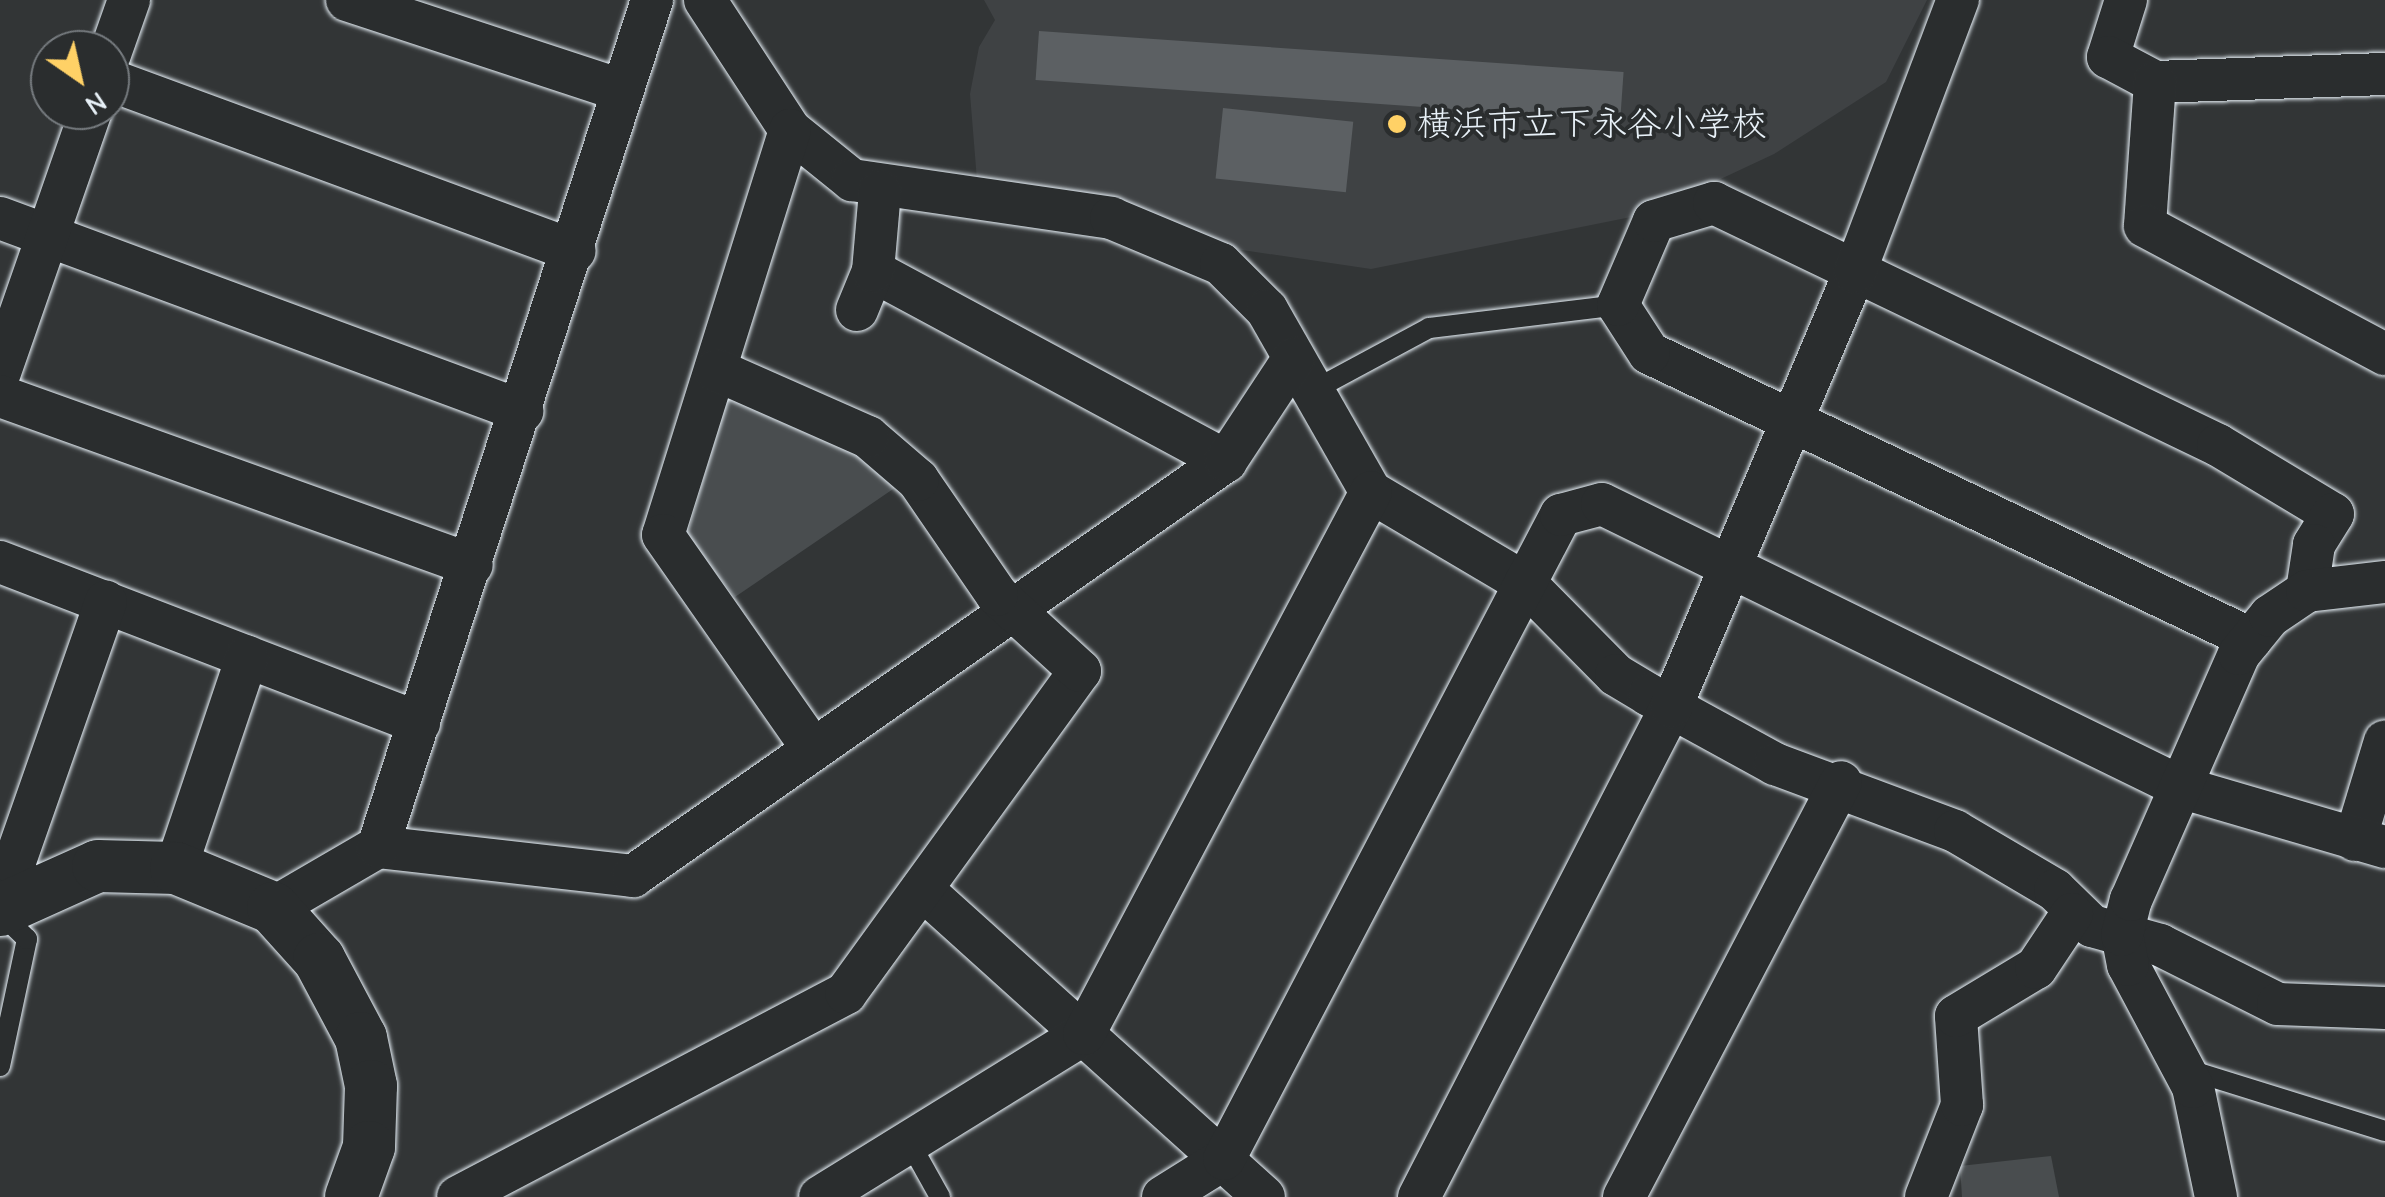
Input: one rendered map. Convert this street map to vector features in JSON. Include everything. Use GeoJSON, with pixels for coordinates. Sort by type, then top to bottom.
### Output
{"type":"FeatureCollection","features":[{"type":"Feature","properties":{"kind":"street"},"geometry":{"type":"LineString","coordinates":[[118,30],[129,0]]}},
{"type":"Feature","properties":{"kind":"street"},"geometry":{"type":"LineString","coordinates":[[347,0],[621,90]]}},
{"type":"Feature","properties":{"kind":"street"},"geometry":{"type":"LineString","coordinates":[[378,846],[575,251],[621,90],[652,0]]}},
{"type":"Feature","properties":{"kind":"street"},"geometry":{"type":"LineString","coordinates":[[704,0],[790,130],[880,191],[1111,218],[1221,264],[1267,310],[1371,492],[1525,582],[1616,675],[1775,764],[1841,782],[1956,831],[2055,890],[2072,914],[2278,1004],[2385,1008]]}},
{"type":"Feature","properties":{"kind":"street"},"geometry":{"type":"LineString","coordinates":[[1419,1197],[1671,707],[1855,272],[1958,0]]}},
{"type":"Feature","properties":{"kind":"street"},"geometry":{"type":"LineString","coordinates":[[2126,0],[2108,58],[2156,82],[2385,74]]}},
{"type":"Feature","properties":{"kind":"street"},"geometry":{"type":"LineString","coordinates":[[2156,82],[2145,226],[2385,354]]}},
{"type":"Feature","properties":{"kind":"street"},"geometry":{"type":"LineString","coordinates":[[130,87],[575,251]]}},
{"type":"Feature","properties":{"kind":"street"},"geometry":{"type":"LineString","coordinates":[[0,372],[83,130]]}},
{"type":"Feature","properties":{"kind":"street"},"geometry":{"type":"LineString","coordinates":[[790,130],[663,535],[812,748]]}},
{"type":"Feature","properties":{"kind":"street"},"geometry":{"type":"LineString","coordinates":[[857,310],[873,271],[880,191]]}},
{"type":"Feature","properties":{"kind":"street"},"geometry":{"type":"LineString","coordinates":[[2251,639],[1649,352],[1618,305],[1654,221],[1714,202],[2218,445],[2334,514],[2314,546],[2307,592]]}},
{"type":"Feature","properties":{"kind":"street"},"geometry":{"type":"LineString","coordinates":[[0,218],[522,411]]}},
{"type":"Feature","properties":{"kind":"street"},"geometry":{"type":"LineString","coordinates":[[873,271],[1226,461]]}},
{"type":"Feature","properties":{"kind":"street"},"geometry":{"type":"LineString","coordinates":[[458,1197],[846,993],[1080,671],[1015,614],[918,480],[868,438],[716,370]]}},
{"type":"Feature","properties":{"kind":"street"},"geometry":{"type":"LineString","coordinates":[[273,908],[378,846],[634,876],[812,748],[1015,614],[1226,461],[1303,374]]}},
{"type":"Feature","properties":{"kind":"street"},"geometry":{"type":"LineString","coordinates":[[0,396],[472,564]]}},
{"type":"Feature","properties":{"kind":"street"},"geometry":{"type":"LineString","coordinates":[[820,1197],[1084,1034],[1371,492]]}},
{"type":"Feature","properties":{"kind":"street"},"geometry":{"type":"LineString","coordinates":[[1163,1197],[1224,1158],[1561,515],[1602,504],[2182,788],[2370,844],[2385,741]]}},
{"type":"Feature","properties":{"kind":"street"},"geometry":{"type":"LineString","coordinates":[[0,562],[419,723]]}},
{"type":"Feature","properties":{"kind":"street"},"geometry":{"type":"LineString","coordinates":[[2216,1197],[2186,1069],[2128,965],[2122,935],[2182,788],[2251,639],[2307,592],[2385,582]]}},
{"type":"Feature","properties":{"kind":"street"},"geometry":{"type":"LineString","coordinates":[[8,906],[14,864],[106,602]]}},
{"type":"Feature","properties":{"kind":"street"},"geometry":{"type":"LineString","coordinates":[[176,868],[247,657]]}},
{"type":"Feature","properties":{"kind":"street"},"geometry":{"type":"LineString","coordinates":[[1624,1197],[1841,782]]}},
{"type":"Feature","properties":{"kind":"street"},"geometry":{"type":"LineString","coordinates":[[8,906],[98,866],[176,868],[273,908],[319,959],[360,1038],[371,1086],[368,1147],[350,1197]]}},
{"type":"Feature","properties":{"kind":"street"},"geometry":{"type":"LineString","coordinates":[[922,888],[1264,1197]]}},
{"type":"Feature","properties":{"kind":"street"},"geometry":{"type":"LineString","coordinates":[[1926,1197],[1962,1105],[1956,1016],[2036,968],[2072,914]]}},
{"type":"Feature","properties":{"kind":"lane"},"geometry":{"type":"LineString","coordinates":[[1303,374],[1429,328],[1618,305]]}},
{"type":"Feature","properties":{"kind":"lane"},"geometry":{"type":"LineString","coordinates":[[0,1066],[27,939],[8,906]]}},
{"type":"Feature","properties":{"kind":"lane"},"geometry":{"type":"LineString","coordinates":[[2186,1069],[2385,1131]]}},
{"type":"Feature","properties":{"kind":"lane"},"geometry":{"type":"LineString","coordinates":[[910,1143],[940,1197]]}},
{"type":"Feature","properties":{"kind":"shaded area","name":"横浜市立下永谷小学校"},"geometry":{"type":"Polygon","coordinates":[[[984,0],[1927,0],[1886,82],[1774,154],[1646,214],[1371,269],[1222,247],[977,180],[970,94],[979,47],[995,20],[984,0]]]}},
{"type":"Feature","properties":{"kind":"shaded area"},"geometry":{"type":"Polygon","coordinates":[[[746,393],[862,453],[899,485],[735,597],[687,536],[727,399],[746,393]]]}},
{"type":"Feature","properties":{"kind":"shaded area"},"geometry":{"type":"Polygon","coordinates":[[[2051,1156],[2059,1197],[1962,1197],[1960,1166],[2051,1156]]]}},
{"type":"Feature","properties":{"kind":"building"},"geometry":{"type":"Polygon","coordinates":[[[1039,31],[1624,72],[1620,121],[1036,80],[1039,31]]]}},
{"type":"Feature","properties":{"kind":"building"},"geometry":{"type":"Polygon","coordinates":[[[1223,108],[1353,122],[1346,192],[1216,179],[1223,108]]]}},
{"type":"Feature","properties":{"kind":"place","name":"横浜市立下永谷小学校"},"geometry":{"type":"Point","coordinates":[1397,124]}}]}
